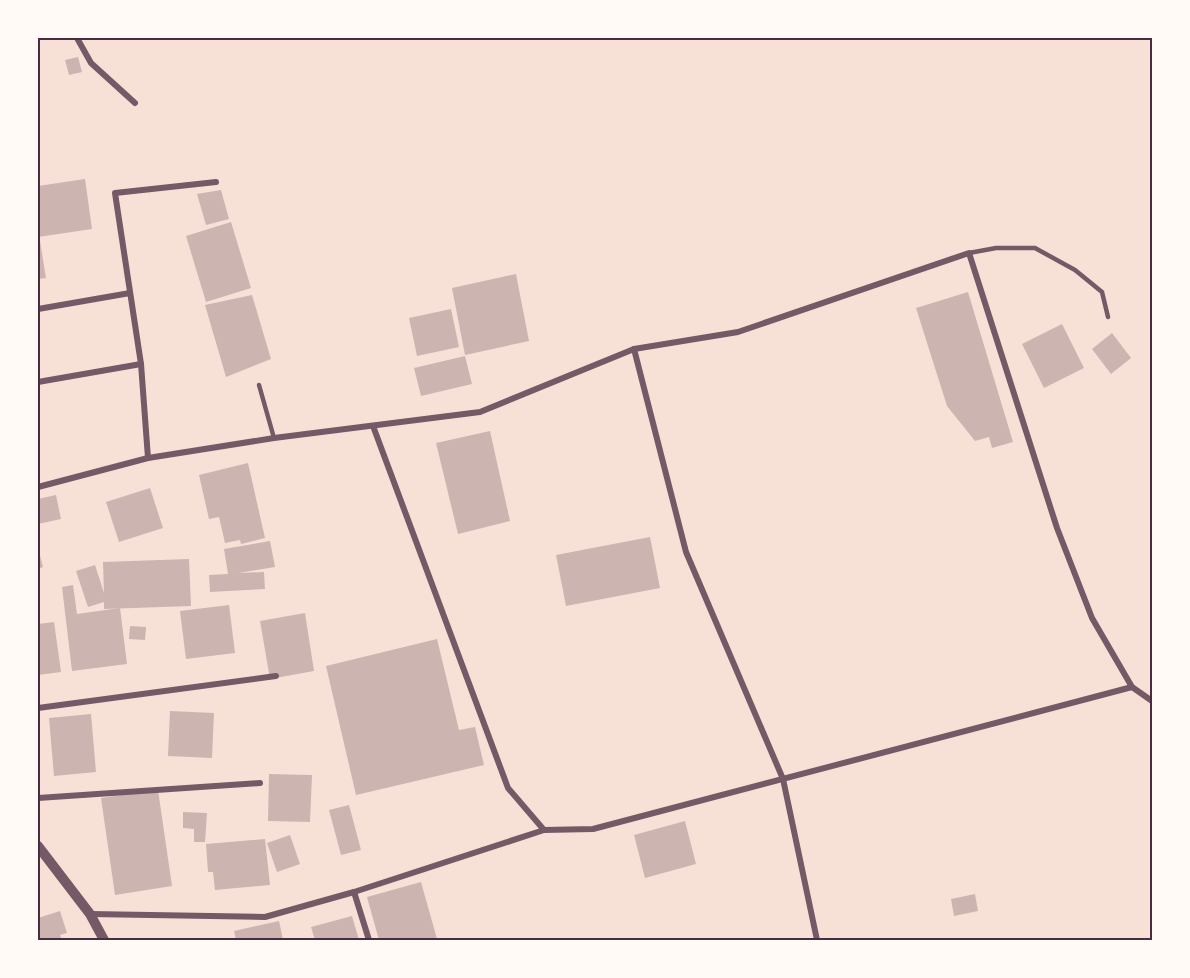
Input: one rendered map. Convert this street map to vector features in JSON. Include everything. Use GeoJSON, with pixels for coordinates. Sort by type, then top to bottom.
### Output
{"type":"FeatureCollection","features":[{"type":"Feature","properties":{"kind":"street"},"geometry":{"type":"LineString","coordinates":[[77,38],[91,63],[135,103]]}},
{"type":"Feature","properties":{"kind":"street"},"geometry":{"type":"LineString","coordinates":[[148,458],[141,364],[115,193],[216,182]]}},
{"type":"Feature","properties":{"kind":"street"},"geometry":{"type":"LineString","coordinates":[[38,487],[148,458],[274,438],[480,412],[634,349],[738,332],[969,253],[1057,528],[1092,618],[1132,687],[1152,701]]}},
{"type":"Feature","properties":{"kind":"street"},"geometry":{"type":"LineString","coordinates":[[38,309],[130,293]]}},
{"type":"Feature","properties":{"kind":"street"},"geometry":{"type":"LineString","coordinates":[[634,349],[686,552],[783,779],[817,940]]}},
{"type":"Feature","properties":{"kind":"street"},"geometry":{"type":"LineString","coordinates":[[38,382],[141,364]]}},
{"type":"Feature","properties":{"kind":"street"},"geometry":{"type":"LineString","coordinates":[[373,426],[508,788],[544,830]]}},
{"type":"Feature","properties":{"kind":"street"},"geometry":{"type":"LineString","coordinates":[[38,708],[276,676]]}},
{"type":"Feature","properties":{"kind":"street"},"geometry":{"type":"LineString","coordinates":[[90,914],[265,917],[354,892],[544,830],[593,829],[1132,687]]}},
{"type":"Feature","properties":{"kind":"street"},"geometry":{"type":"LineString","coordinates":[[38,798],[260,783]]}},
{"type":"Feature","properties":{"kind":"street"},"geometry":{"type":"LineString","coordinates":[[38,846],[90,914],[105,940]]}},
{"type":"Feature","properties":{"kind":"street"},"geometry":{"type":"LineString","coordinates":[[354,892],[369,940]]}},
{"type":"Feature","properties":{"kind":"lane"},"geometry":{"type":"LineString","coordinates":[[969,253],[996,248],[1035,248],[1075,270],[1102,292],[1108,317]]}},
{"type":"Feature","properties":{"kind":"lane"},"geometry":{"type":"LineString","coordinates":[[259,385],[274,438]]}},
{"type":"Feature","properties":{"kind":"building"},"geometry":{"type":"Polygon","coordinates":[[[78,57],[82,72],[69,75],[65,60],[78,57]]]}},
{"type":"Feature","properties":{"kind":"building"},"geometry":{"type":"Polygon","coordinates":[[[85,179],[92,229],[38,237],[38,186],[85,179]]]}},
{"type":"Feature","properties":{"kind":"building"},"geometry":{"type":"Polygon","coordinates":[[[221,190],[229,219],[206,225],[197,194],[221,190]]]}},
{"type":"Feature","properties":{"kind":"building"},"geometry":{"type":"Polygon","coordinates":[[[231,222],[251,288],[206,302],[186,236],[231,222]]]}},
{"type":"Feature","properties":{"kind":"building"},"geometry":{"type":"Polygon","coordinates":[[[40,241],[46,278],[38,279],[38,242],[40,241]]]}},
{"type":"Feature","properties":{"kind":"building"},"geometry":{"type":"Polygon","coordinates":[[[516,274],[529,341],[465,355],[452,288],[516,274]]]}},
{"type":"Feature","properties":{"kind":"building"},"geometry":{"type":"Polygon","coordinates":[[[968,292],[1013,442],[992,448],[989,437],[975,441],[947,406],[916,308],[968,292]]]}},
{"type":"Feature","properties":{"kind":"building"},"geometry":{"type":"Polygon","coordinates":[[[252,295],[271,359],[226,377],[205,305],[252,295]]]}},
{"type":"Feature","properties":{"kind":"building"},"geometry":{"type":"Polygon","coordinates":[[[451,309],[459,347],[417,356],[409,318],[451,309]]]}},
{"type":"Feature","properties":{"kind":"building"},"geometry":{"type":"Polygon","coordinates":[[[1062,324],[1084,368],[1044,388],[1022,344],[1062,324]]]}},
{"type":"Feature","properties":{"kind":"building"},"geometry":{"type":"Polygon","coordinates":[[[1112,333],[1131,358],[1111,374],[1092,349],[1112,333]]]}},
{"type":"Feature","properties":{"kind":"building"},"geometry":{"type":"Polygon","coordinates":[[[465,356],[472,384],[421,396],[414,368],[465,356]]]}},
{"type":"Feature","properties":{"kind":"building"},"geometry":{"type":"Polygon","coordinates":[[[490,431],[510,521],[458,534],[436,443],[490,431]]]}},
{"type":"Feature","properties":{"kind":"building"},"geometry":{"type":"Polygon","coordinates":[[[248,463],[265,538],[241,544],[240,540],[225,543],[219,517],[209,519],[199,475],[248,463]]]}},
{"type":"Feature","properties":{"kind":"building"},"geometry":{"type":"Polygon","coordinates":[[[150,488],[163,528],[119,542],[106,502],[150,488]]]}},
{"type":"Feature","properties":{"kind":"building"},"geometry":{"type":"Polygon","coordinates":[[[56,495],[61,519],[38,524],[38,499],[56,495]]]}},
{"type":"Feature","properties":{"kind":"building"},"geometry":{"type":"Polygon","coordinates":[[[650,537],[660,588],[566,606],[556,555],[650,537]]]}},
{"type":"Feature","properties":{"kind":"building"},"geometry":{"type":"Polygon","coordinates":[[[270,541],[275,567],[238,573],[264,572],[265,589],[210,592],[209,575],[228,574],[224,549],[270,541]]]}},
{"type":"Feature","properties":{"kind":"building"},"geometry":{"type":"Polygon","coordinates":[[[38,548],[43,567],[38,569],[38,548]]]}},
{"type":"Feature","properties":{"kind":"building"},"geometry":{"type":"Polygon","coordinates":[[[189,559],[191,606],[104,609],[104,602],[88,607],[76,571],[95,565],[104,593],[103,562],[189,559]]]}},
{"type":"Feature","properties":{"kind":"building"},"geometry":{"type":"Polygon","coordinates":[[[73,585],[77,614],[120,608],[127,664],[72,671],[62,587],[73,585]]]}},
{"type":"Feature","properties":{"kind":"building"},"geometry":{"type":"Polygon","coordinates":[[[229,605],[235,653],[186,659],[180,611],[229,605]]]}},
{"type":"Feature","properties":{"kind":"building"},"geometry":{"type":"Polygon","coordinates":[[[305,613],[314,671],[270,679],[260,621],[305,613]]]}},
{"type":"Feature","properties":{"kind":"building"},"geometry":{"type":"Polygon","coordinates":[[[54,622],[61,672],[38,675],[38,624],[54,622]]]}},
{"type":"Feature","properties":{"kind":"building"},"geometry":{"type":"Polygon","coordinates":[[[130,626],[146,627],[145,640],[129,639],[130,626]]]}},
{"type":"Feature","properties":{"kind":"building"},"geometry":{"type":"Polygon","coordinates":[[[437,639],[459,730],[475,727],[484,765],[356,795],[326,666],[437,639]]]}},
{"type":"Feature","properties":{"kind":"building"},"geometry":{"type":"Polygon","coordinates":[[[170,711],[214,713],[212,758],[168,756],[170,711]]]}},
{"type":"Feature","properties":{"kind":"building"},"geometry":{"type":"Polygon","coordinates":[[[91,714],[96,772],[54,776],[49,718],[91,714]]]}},
{"type":"Feature","properties":{"kind":"building"},"geometry":{"type":"Polygon","coordinates":[[[269,774],[312,775],[310,822],[268,821],[269,774]]]}},
{"type":"Feature","properties":{"kind":"building"},"geometry":{"type":"Polygon","coordinates":[[[158,790],[172,886],[115,895],[101,798],[158,790]]]}},
{"type":"Feature","properties":{"kind":"building"},"geometry":{"type":"Polygon","coordinates":[[[349,805],[361,850],[341,855],[329,810],[349,805]]]}},
{"type":"Feature","properties":{"kind":"building"},"geometry":{"type":"Polygon","coordinates":[[[183,812],[207,813],[205,842],[194,842],[194,829],[183,828],[183,812]]]}},
{"type":"Feature","properties":{"kind":"building"},"geometry":{"type":"Polygon","coordinates":[[[685,821],[696,864],[645,878],[634,835],[685,821]]]}},
{"type":"Feature","properties":{"kind":"building"},"geometry":{"type":"Polygon","coordinates":[[[290,835],[300,864],[277,872],[267,843],[290,835]]]}},
{"type":"Feature","properties":{"kind":"building"},"geometry":{"type":"Polygon","coordinates":[[[265,839],[270,885],[215,890],[213,872],[208,872],[206,844],[265,839]]]}},
{"type":"Feature","properties":{"kind":"building"},"geometry":{"type":"Polygon","coordinates":[[[421,882],[437,939],[379,940],[367,897],[421,882]]]}},
{"type":"Feature","properties":{"kind":"building"},"geometry":{"type":"Polygon","coordinates":[[[975,894],[978,911],[954,916],[951,899],[975,894]]]}},
{"type":"Feature","properties":{"kind":"building"},"geometry":{"type":"Polygon","coordinates":[[[60,911],[67,933],[60,935],[62,940],[38,940],[38,918],[60,911]]]}},
{"type":"Feature","properties":{"kind":"building"},"geometry":{"type":"Polygon","coordinates":[[[352,916],[359,940],[315,940],[311,927],[352,916]]]}},
{"type":"Feature","properties":{"kind":"building"},"geometry":{"type":"Polygon","coordinates":[[[279,921],[283,940],[236,940],[234,931],[279,921]]]}}]}
